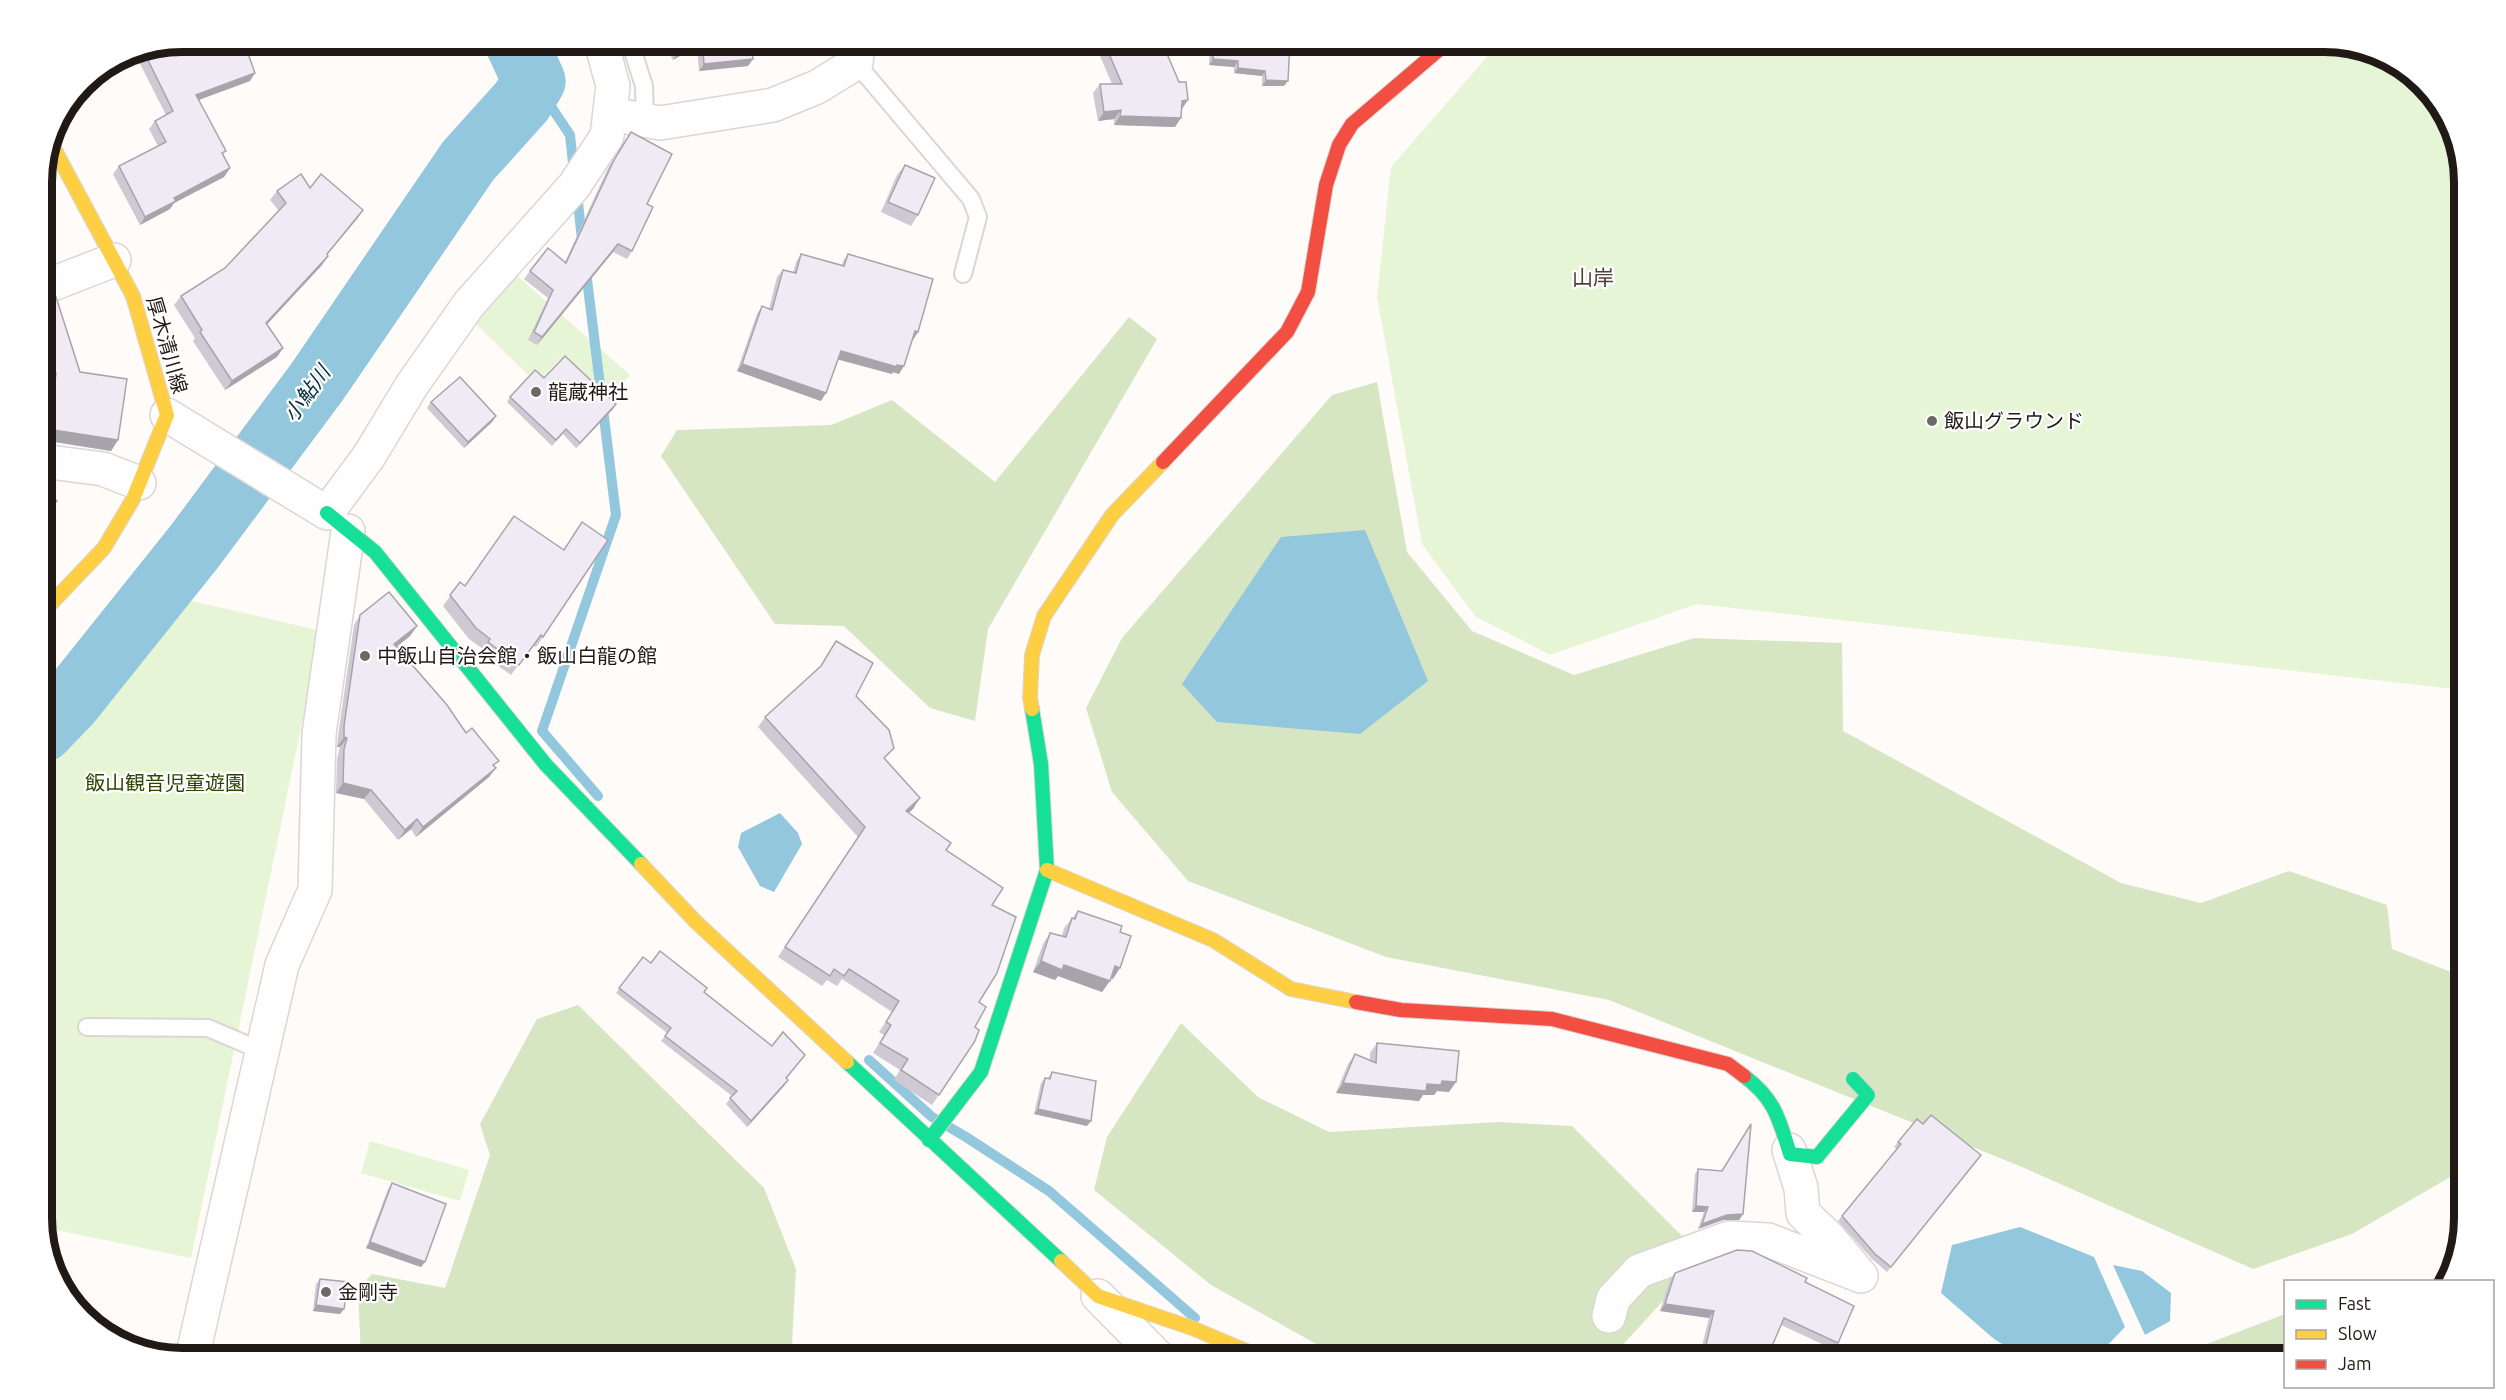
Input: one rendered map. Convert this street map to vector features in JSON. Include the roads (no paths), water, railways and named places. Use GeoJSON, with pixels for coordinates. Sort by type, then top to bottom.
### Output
{"type":"FeatureCollection","features":[{"type":"Feature","properties":{"kind":"street"},"geometry":{"type":"LineString","coordinates":[[928,1140],[981,1072],[1047,870],[1041,764],[1030,698],[1032,655],[1044,616],[1112,515],[1287,332],[1308,292],[1326,185],[1339,146],[1352,124],[1436,52]]}},
{"type":"Feature","properties":{"kind":"street"},"geometry":{"type":"LineString","coordinates":[[194,1348],[282,964],[315,890],[318,734],[327,515],[369,456],[412,385],[469,304],[574,186],[607,136],[614,86],[604,53]]}},
{"type":"Feature","properties":{"kind":"street"},"geometry":{"type":"LineString","coordinates":[[611,114],[660,123],[773,105],[817,87],[856,53]]}},
{"type":"Feature","properties":{"kind":"street","name":"厚木清川線"},"geometry":{"type":"LineString","coordinates":[[53,601],[104,548],[133,499],[166,416],[133,296],[56,152]]}},
{"type":"Feature","properties":{"kind":"street"},"geometry":{"type":"LineString","coordinates":[[53,284],[114,260]]}},
{"type":"Feature","properties":{"kind":"street"},"geometry":{"type":"LineString","coordinates":[[166,416],[327,515],[375,552],[554,773],[696,922],[1098,1296],[1149,1348]]}},
{"type":"Feature","properties":{"kind":"street"},"geometry":{"type":"LineString","coordinates":[[53,462],[103,469],[139,483]]}},
{"type":"Feature","properties":{"kind":"street"},"geometry":{"type":"LineString","coordinates":[[1047,870],[1213,940],[1291,989],[1401,1010],[1552,1019],[1728,1064],[1755,1083],[1777,1111],[1801,1188],[1803,1213],[1832,1240],[1861,1276],[1768,1240],[1729,1238],[1640,1271],[1612,1299],[1609,1316]]}},
{"type":"Feature","properties":{"kind":"street"},"geometry":{"type":"LineString","coordinates":[[1789,1150],[1790,1154],[1817,1157],[1868,1095],[1853,1078]]}},
{"type":"Feature","properties":{"kind":"street"},"geometry":{"type":"LineString","coordinates":[[1098,1296],[1192,1328],[1239,1348]]}},
{"type":"Feature","properties":{"kind":"lane"},"geometry":{"type":"LineString","coordinates":[[633,53],[644,86],[645,120]]}},
{"type":"Feature","properties":{"kind":"lane"},"geometry":{"type":"LineString","coordinates":[[858,53],[971,199],[978,217],[963,274]]}},
{"type":"Feature","properties":{"kind":"lane"},"geometry":{"type":"LineString","coordinates":[[87,1028],[208,1028],[262,1051]]}},
{"type":"Feature","properties":{"kind":"water"},"geometry":{"type":"Polygon","coordinates":[[[1365,530],[1428,681],[1360,734],[1217,722],[1182,684],[1281,537],[1365,530]]]}},
{"type":"Feature","properties":{"kind":"water"},"geometry":{"type":"Polygon","coordinates":[[[780,813],[798,833],[802,844],[774,892],[760,886],[738,847],[741,833],[780,813]]]}},
{"type":"Feature","properties":{"kind":"water"},"geometry":{"type":"Polygon","coordinates":[[[2020,1227],[2094,1257],[2125,1327],[2105,1348],[2009,1348],[1994,1339],[1941,1293],[1952,1245],[2020,1227]]]}},
{"type":"Feature","properties":{"kind":"water"},"geometry":{"type":"Polygon","coordinates":[[[2113,1265],[2142,1271],[2171,1293],[2170,1321],[2145,1335],[2113,1265]]]}},
{"type":"Feature","properties":{"kind":"waterway","name":"小鮎川"},"geometry":{"type":"LineString","coordinates":[[53,720],[70,702],[194,547],[317,382],[468,161],[522,101],[534,81],[521,53]]}},
{"type":"Feature","properties":{"kind":"waterway"},"geometry":{"type":"LineString","coordinates":[[534,81],[570,135],[574,172]]}},
{"type":"Feature","properties":{"kind":"waterway"},"geometry":{"type":"LineString","coordinates":[[577,193],[582,240]]}},
{"type":"Feature","properties":{"kind":"waterway"},"geometry":{"type":"LineString","coordinates":[[586,271],[616,515],[542,731],[598,796]]}},
{"type":"Feature","properties":{"kind":"waterway"},"geometry":{"type":"LineString","coordinates":[[869,1060],[932,1117],[1049,1191],[1195,1318]]}},
{"type":"Feature","properties":{"kind":"place","name":"龍蔵神社"},"geometry":{"type":"Point","coordinates":[536,392]}},
{"type":"Feature","properties":{"kind":"place","name":"飯山グラウンド"},"geometry":{"type":"Point","coordinates":[1932,421]}},
{"type":"Feature","properties":{"kind":"place","name":"中飯山自治会館・飯山白龍の館"},"geometry":{"type":"Point","coordinates":[365,656]}},
{"type":"Feature","properties":{"kind":"place","name":"金剛寺"},"geometry":{"type":"Point","coordinates":[326,1292]}},
{"type":"Feature","properties":{"kind":"district","name":"山岸"},"geometry":{"type":"Point","coordinates":[1593,278]}},
{"type":"Feature","properties":{"kind":"park label","name":"飯山観音児童遊園"},"geometry":{"type":"Point","coordinates":[165,783]}}]}
